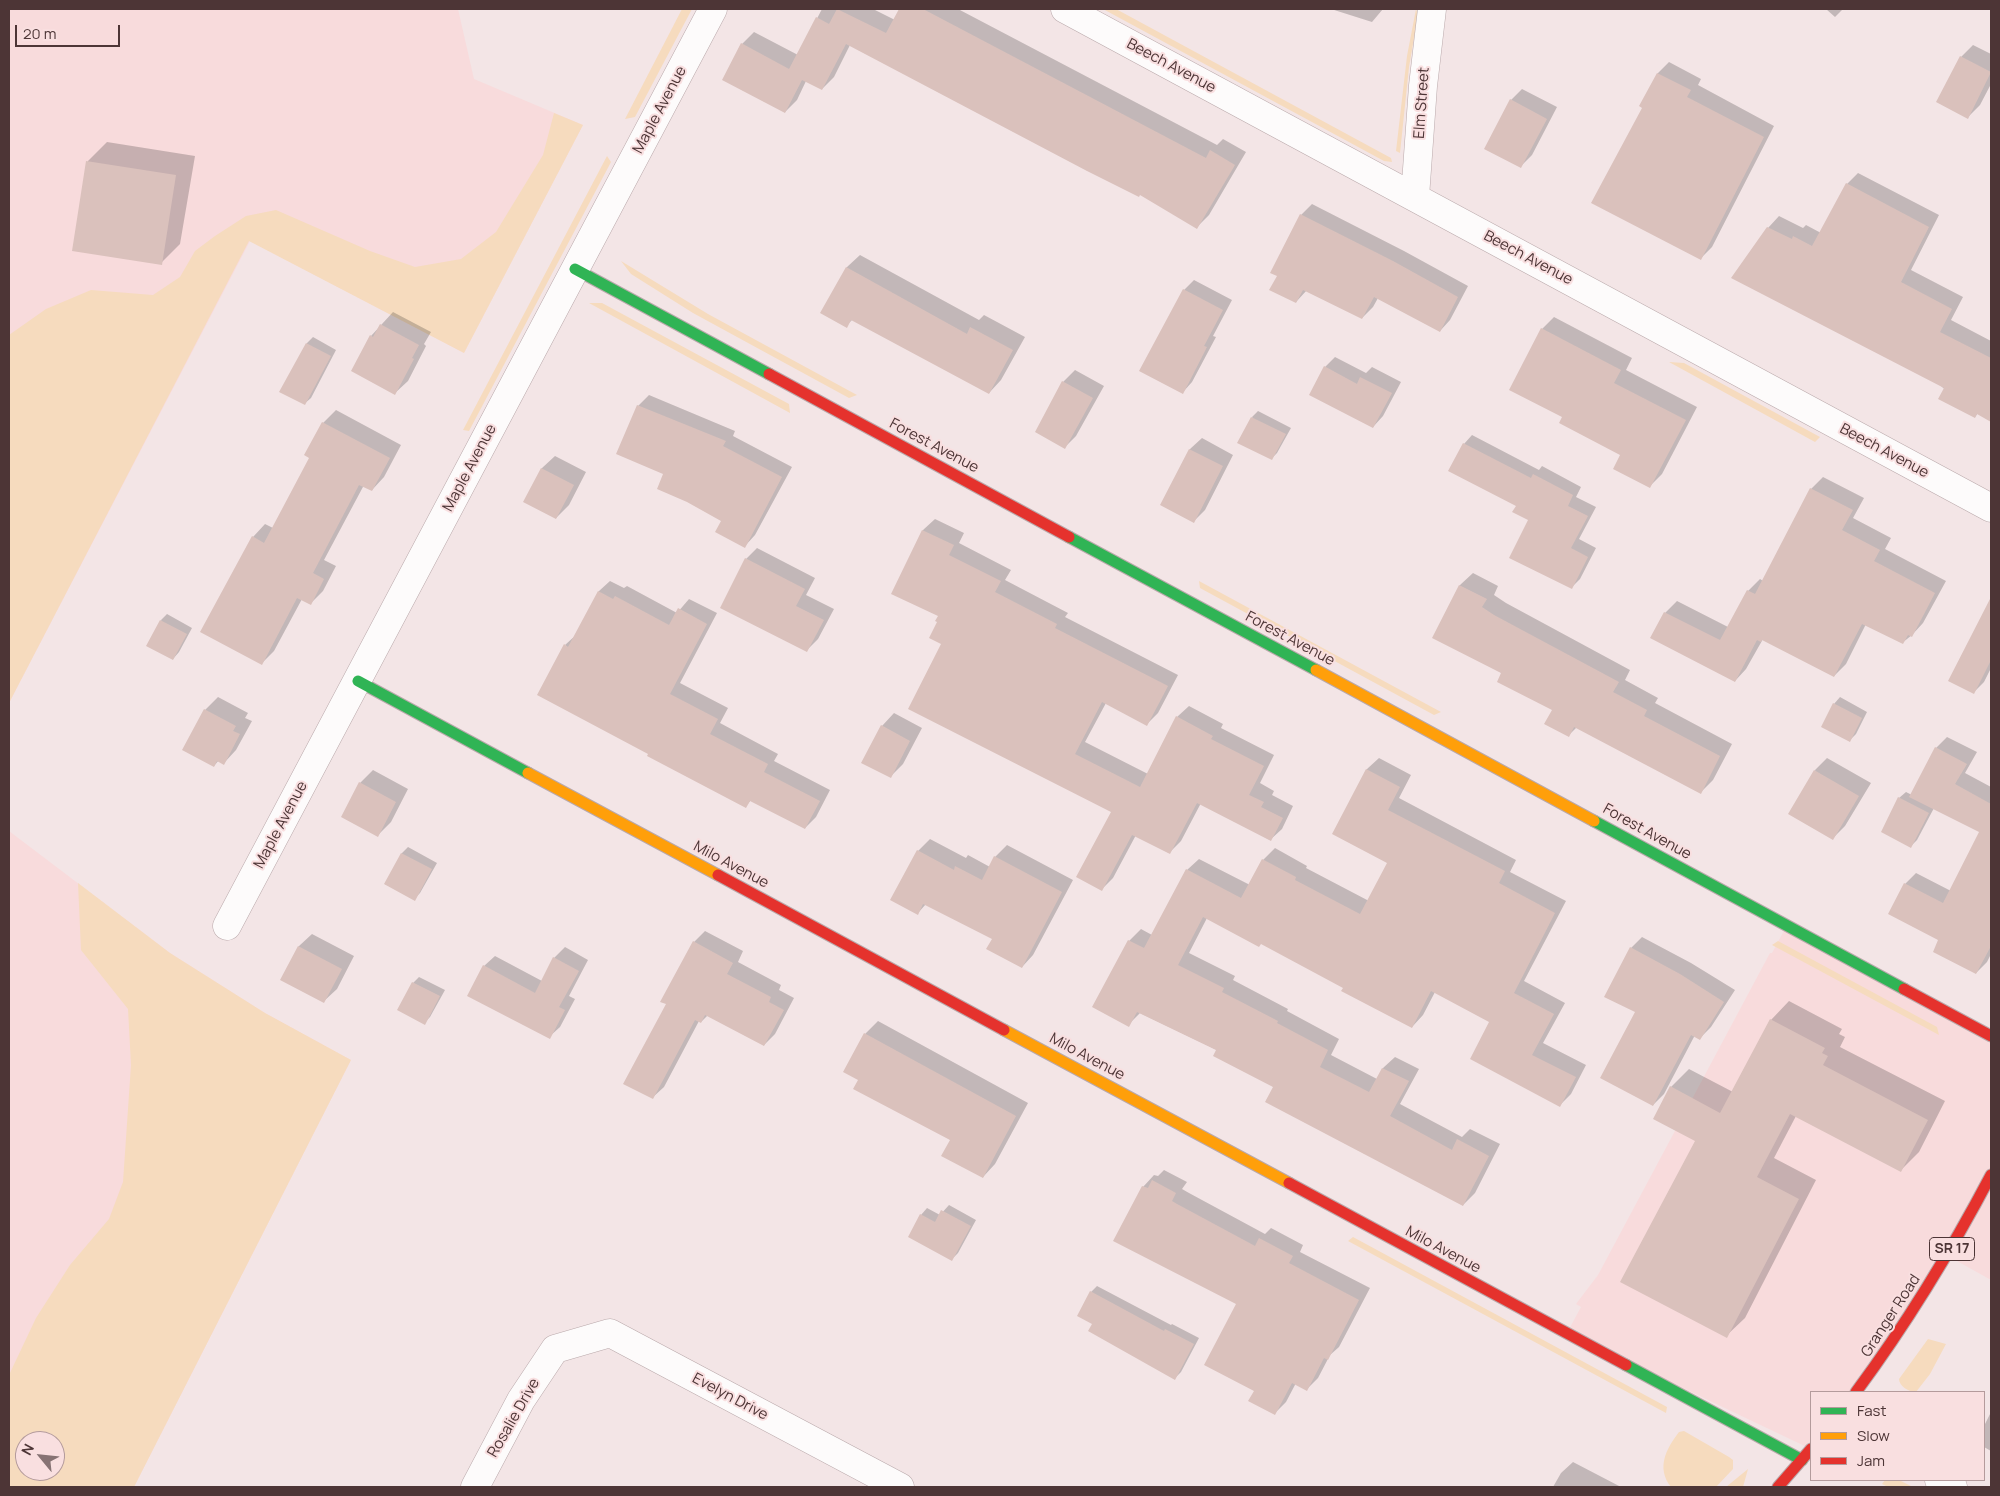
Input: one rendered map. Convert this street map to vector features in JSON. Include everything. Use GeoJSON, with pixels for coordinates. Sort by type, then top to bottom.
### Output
{"type":"FeatureCollection","features":[{"type":"Feature","properties":{"kind":"street","name":"Maple Avenue"},"geometry":{"type":"LineString","coordinates":[[227,926],[713,9]]}},
{"type":"Feature","properties":{"kind":"street","name":"Beech Avenue"},"geometry":{"type":"LineString","coordinates":[[1064,9],[1991,508]]}},
{"type":"Feature","properties":{"kind":"street","name":"Elm Street"},"geometry":{"type":"LineString","coordinates":[[1415,197],[1423,86],[1432,9]]}},
{"type":"Feature","properties":{"kind":"street","name":"Forest Avenue"},"geometry":{"type":"LineString","coordinates":[[575,269],[1991,1036]]}},
{"type":"Feature","properties":{"kind":"street","name":"Milo Avenue"},"geometry":{"type":"LineString","coordinates":[[358,681],[1802,1460]]}},
{"type":"Feature","properties":{"kind":"street","name":"Granger Road"},"geometry":{"type":"LineString","coordinates":[[1857,1391],[1908,1320],[1965,1227],[1991,1176]]}},
{"type":"Feature","properties":{"kind":"street","name":"Evelyn Drive"},"geometry":{"type":"LineString","coordinates":[[555,1350],[610,1333],[900,1487]]}},
{"type":"Feature","properties":{"kind":"street","name":"Rosalie Drive"},"geometry":{"type":"LineString","coordinates":[[475,1487],[521,1400],[555,1350]]}},
{"type":"Feature","properties":{"kind":"street"},"geometry":{"type":"LineString","coordinates":[[1778,1487],[1810,1450]]}},
{"type":"Feature","properties":{"kind":"street"},"geometry":{"type":"LineString","coordinates":[[1941,1481],[1953,1487]]}},
{"type":"Feature","properties":{"kind":"shaded area"},"geometry":{"type":"Polygon","coordinates":[[[9,9],[458,9],[474,79],[583,125],[464,353],[250,241],[9,703],[9,9]]]}},
{"type":"Feature","properties":{"kind":"shaded area"},"geometry":{"type":"Polygon","coordinates":[[[682,9],[692,9],[635,117],[625,119],[682,9]]]}},
{"type":"Feature","properties":{"kind":"shaded area"},"geometry":{"type":"Polygon","coordinates":[[[1103,9],[1116,9],[1391,158],[1392,162],[1384,161],[1103,9]]]}},
{"type":"Feature","properties":{"kind":"shaded area"},"geometry":{"type":"Polygon","coordinates":[[[1416,9],[1418,15],[1409,67],[1400,153],[1396,151],[1407,56],[1416,9]]]}},
{"type":"Feature","properties":{"kind":"shaded area"},"geometry":{"type":"Polygon","coordinates":[[[554,113],[583,125],[464,353],[249,241],[9,703],[9,335],[46,309],[91,290],[153,295],[180,277],[195,251],[215,236],[246,216],[276,210],[370,251],[415,267],[461,259],[496,232],[543,155],[554,113]]]}},
{"type":"Feature","properties":{"kind":"shaded area"},"geometry":{"type":"Polygon","coordinates":[[[607,156],[611,162],[469,431],[463,430],[607,156]]]}},
{"type":"Feature","properties":{"kind":"shaded area"},"geometry":{"type":"Polygon","coordinates":[[[621,261],[708,314],[857,395],[849,398],[693,313],[631,274],[621,261]]]}},
{"type":"Feature","properties":{"kind":"shaded area"},"geometry":{"type":"Polygon","coordinates":[[[589,303],[602,303],[789,404],[790,413],[589,303]]]}},
{"type":"Feature","properties":{"kind":"shaded area"},"geometry":{"type":"Polygon","coordinates":[[[1669,362],[1684,363],[1820,437],[1815,442],[1669,362]]]}},
{"type":"Feature","properties":{"kind":"shaded area"},"geometry":{"type":"Polygon","coordinates":[[[1199,581],[1441,712],[1434,715],[1200,588],[1199,581]]]}},
{"type":"Feature","properties":{"kind":"shaded area"},"geometry":{"type":"Polygon","coordinates":[[[9,831],[170,953],[265,1013],[351,1060],[134,1487],[9,1487],[9,831]]]}},
{"type":"Feature","properties":{"kind":"shaded area"},"geometry":{"type":"Polygon","coordinates":[[[78,883],[170,953],[265,1013],[351,1060],[134,1487],[9,1487],[9,1375],[36,1318],[70,1265],[109,1219],[123,1182],[131,1065],[128,1009],[81,950],[78,883]]]}},
{"type":"Feature","properties":{"kind":"shaded area"},"geometry":{"type":"Polygon","coordinates":[[[1787,925],[1991,1036],[1991,1280],[1948,1256],[1857,1391],[1810,1391],[1810,1449],[1567,1333],[1581,1307],[1576,1304],[1598,1275],[1770,953],[1772,953],[1787,925]]]}},
{"type":"Feature","properties":{"kind":"shaded area"},"geometry":{"type":"Polygon","coordinates":[[[1778,941],[1937,1027],[1939,1035],[1772,945],[1778,941]]]}},
{"type":"Feature","properties":{"kind":"shaded area"},"geometry":{"type":"Polygon","coordinates":[[[1353,1237],[1667,1407],[1666,1413],[1348,1241],[1353,1237]]]}},
{"type":"Feature","properties":{"kind":"shaded area"},"geometry":{"type":"Polygon","coordinates":[[[1928,1339],[1946,1344],[1930,1374],[1917,1391],[1910,1391],[1905,1388],[1899,1382],[1899,1379],[1928,1339]]]}},
{"type":"Feature","properties":{"kind":"shaded area"},"geometry":{"type":"Polygon","coordinates":[[[1684,1431],[1733,1460],[1733,1469],[1716,1487],[1671,1487],[1667,1480],[1664,1473],[1664,1459],[1670,1445],[1679,1432],[1684,1431]]]}},
{"type":"Feature","properties":{"kind":"shaded area"},"geometry":{"type":"Polygon","coordinates":[[[1748,1469],[1743,1487],[1726,1487],[1748,1469]]]}},
{"type":"Feature","properties":{"kind":"shaded area"},"geometry":{"type":"Polygon","coordinates":[[[1884,1481],[1901,1481],[1913,1487],[1888,1487],[1882,1484],[1884,1481]]]}},
{"type":"Feature","properties":{"kind":"building"},"geometry":{"type":"Polygon","coordinates":[[[837,9],[886,33],[899,9],[923,9],[1206,158],[1210,150],[1235,165],[1197,229],[1140,195],[1139,197],[1087,171],[846,44],[822,90],[802,80],[785,113],[722,80],[741,43],[789,69],[816,17],[829,24],[837,9]]]}},
{"type":"Feature","properties":{"kind":"building"},"geometry":{"type":"Polygon","coordinates":[[[1960,56],[1991,72],[1968,119],[1936,102],[1960,56]]]}},
{"type":"Feature","properties":{"kind":"building"},"geometry":{"type":"Polygon","coordinates":[[[1657,73],[1691,90],[1687,97],[1764,137],[1701,260],[1591,203],[1642,108],[1639,106],[1657,73]]]}},
{"type":"Feature","properties":{"kind":"building"},"geometry":{"type":"Polygon","coordinates":[[[1510,99],[1547,119],[1521,168],[1484,149],[1510,99]]]}},
{"type":"Feature","properties":{"kind":"building"},"geometry":{"type":"Polygon","coordinates":[[[86,161],[176,175],[162,265],[72,251],[86,161]]]}},
{"type":"Feature","properties":{"kind":"building"},"geometry":{"type":"Polygon","coordinates":[[[1846,183],[1929,227],[1901,282],[1952,309],[1940,332],[1991,358],[1991,422],[1977,414],[1975,418],[1938,399],[1944,388],[1731,278],[1767,227],[1792,239],[1793,236],[1812,246],[1846,183]]]}},
{"type":"Feature","properties":{"kind":"building"},"geometry":{"type":"Polygon","coordinates":[[[1300,214],[1393,261],[1458,297],[1440,332],[1374,297],[1362,319],[1303,290],[1296,303],[1269,290],[1277,276],[1270,273],[1300,214]]]}},
{"type":"Feature","properties":{"kind":"building"},"geometry":{"type":"Polygon","coordinates":[[[846,267],[967,334],[970,327],[1013,350],[989,394],[851,320],[847,328],[820,313],[846,267]]]}},
{"type":"Feature","properties":{"kind":"building"},"geometry":{"type":"Polygon","coordinates":[[[1183,289],[1223,310],[1204,346],[1207,347],[1183,394],[1139,371],[1183,289]]]}},
{"type":"Feature","properties":{"kind":"building"},"geometry":{"type":"Polygon","coordinates":[[[380,324],[419,345],[412,358],[414,359],[395,395],[351,371],[370,335],[373,337],[380,324]]]}},
{"type":"Feature","properties":{"kind":"building"},"geometry":{"type":"Polygon","coordinates":[[[1541,328],[1621,370],[1614,383],[1686,420],[1650,488],[1613,469],[1620,455],[1559,423],[1562,417],[1509,390],[1541,328]]]}},
{"type":"Feature","properties":{"kind":"building"},"geometry":{"type":"Polygon","coordinates":[[[306,343],[331,356],[305,405],[279,392],[306,343]]]}},
{"type":"Feature","properties":{"kind":"building"},"geometry":{"type":"Polygon","coordinates":[[[1324,366],[1357,384],[1360,377],[1392,393],[1373,428],[1309,395],[1324,366]]]}},
{"type":"Feature","properties":{"kind":"building"},"geometry":{"type":"Polygon","coordinates":[[[1062,381],[1093,398],[1065,449],[1035,432],[1062,381]]]}},
{"type":"Feature","properties":{"kind":"building"},"geometry":{"type":"Polygon","coordinates":[[[637,405],[726,441],[723,446],[782,477],[745,548],[715,532],[721,521],[687,502],[657,489],[663,474],[616,454],[637,405]]]}},
{"type":"Feature","properties":{"kind":"building"},"geometry":{"type":"Polygon","coordinates":[[[1251,417],[1286,434],[1272,460],[1237,443],[1251,417]]]}},
{"type":"Feature","properties":{"kind":"building"},"geometry":{"type":"Polygon","coordinates":[[[322,422],[390,458],[372,491],[359,485],[313,573],[324,579],[311,605],[297,598],[262,665],[200,632],[252,536],[264,543],[309,458],[304,455],[322,422]]]}},
{"type":"Feature","properties":{"kind":"building"},"geometry":{"type":"Polygon","coordinates":[[[1463,443],[1531,478],[1533,474],[1573,495],[1568,506],[1588,516],[1571,548],[1588,557],[1572,589],[1509,558],[1528,520],[1512,512],[1516,506],[1448,471],[1463,443]]]}},
{"type":"Feature","properties":{"kind":"building"},"geometry":{"type":"Polygon","coordinates":[[[1189,449],[1223,466],[1194,523],[1160,505],[1189,449]]]}},
{"type":"Feature","properties":{"kind":"building"},"geometry":{"type":"Polygon","coordinates":[[[541,468],[574,485],[556,519],[523,502],[541,468]]]}},
{"type":"Feature","properties":{"kind":"building"},"geometry":{"type":"Polygon","coordinates":[[[1810,488],[1853,510],[1842,530],[1880,550],[1874,561],[1935,593],[1912,637],[1908,635],[1903,644],[1862,624],[1834,677],[1762,640],[1761,642],[1757,640],[1735,682],[1650,638],[1664,612],[1720,640],[1747,590],[1755,594],[1810,488]]]}},
{"type":"Feature","properties":{"kind":"building"},"geometry":{"type":"Polygon","coordinates":[[[922,530],[954,545],[949,555],[1001,581],[995,592],[1057,624],[1055,628],[1168,686],[1147,726],[1102,702],[1075,754],[1140,787],[1176,716],[1213,736],[1211,739],[1264,766],[1249,795],[1264,802],[1261,807],[1283,818],[1271,841],[1197,803],[1170,854],[1132,835],[1102,891],[1076,877],[1111,812],[908,709],[941,644],[929,638],[938,616],[891,594],[922,530]]]}},
{"type":"Feature","properties":{"kind":"building"},"geometry":{"type":"Polygon","coordinates":[[[745,558],[805,589],[796,606],[824,620],[807,652],[720,608],[745,558]]]}},
{"type":"Feature","properties":{"kind":"building"},"geometry":{"type":"Polygon","coordinates":[[[1459,585],[1487,599],[1482,607],[1494,615],[1619,682],[1613,692],[1647,710],[1644,716],[1720,756],[1701,794],[1574,727],[1569,737],[1544,724],[1552,710],[1497,682],[1501,673],[1432,638],[1459,585]]]}},
{"type":"Feature","properties":{"kind":"building"},"geometry":{"type":"Polygon","coordinates":[[[598,591],[613,599],[615,596],[669,625],[678,608],[707,624],[670,694],[718,719],[710,734],[768,764],[764,772],[820,801],[805,829],[750,801],[746,808],[537,695],[564,644],[568,647],[598,591]]]}},
{"type":"Feature","properties":{"kind":"building"},"geometry":{"type":"Polygon","coordinates":[[[1991,597],[1991,660],[1974,694],[1948,681],[1991,597]]]}},
{"type":"Feature","properties":{"kind":"building"},"geometry":{"type":"Polygon","coordinates":[[[160,620],[187,634],[173,660],[146,646],[160,620]]]}},
{"type":"Feature","properties":{"kind":"building"},"geometry":{"type":"Polygon","coordinates":[[[1833,703],[1862,718],[1850,742],[1821,727],[1833,703]]]}},
{"type":"Feature","properties":{"kind":"building"},"geometry":{"type":"Polygon","coordinates":[[[204,709],[236,726],[233,731],[240,734],[224,765],[217,761],[214,767],[182,750],[204,709]]]}},
{"type":"Feature","properties":{"kind":"building"},"geometry":{"type":"Polygon","coordinates":[[[881,725],[910,741],[891,778],[861,763],[881,725]]]}},
{"type":"Feature","properties":{"kind":"building"},"geometry":{"type":"Polygon","coordinates":[[[1935,747],[1967,764],[1955,784],[1991,804],[1991,946],[1976,974],[1933,952],[1938,940],[1888,914],[1904,883],[1943,903],[1979,832],[1909,797],[1935,747]]]}},
{"type":"Feature","properties":{"kind":"building"},"geometry":{"type":"Polygon","coordinates":[[[1366,769],[1400,787],[1388,810],[1505,871],[1499,883],[1555,913],[1514,993],[1554,1014],[1532,1055],[1576,1077],[1560,1107],[1470,1059],[1489,1022],[1431,991],[1412,1028],[1341,991],[1343,988],[1261,944],[1259,947],[1203,917],[1178,965],[1224,988],[1222,992],[1328,1050],[1320,1067],[1369,1092],[1382,1068],[1409,1081],[1390,1116],[1452,1150],[1457,1139],[1489,1156],[1463,1206],[1265,1102],[1273,1087],[1213,1056],[1216,1050],[1137,1012],[1129,1027],[1092,1007],[1128,940],[1144,948],[1186,869],[1241,898],[1262,859],[1296,877],[1295,880],[1360,914],[1387,863],[1332,834],[1366,769]]]}},
{"type":"Feature","properties":{"kind":"building"},"geometry":{"type":"Polygon","coordinates":[[[1814,770],[1859,796],[1833,840],[1788,814],[1814,770]]]}},
{"type":"Feature","properties":{"kind":"building"},"geometry":{"type":"Polygon","coordinates":[[[359,782],[396,802],[378,837],[341,817],[359,782]]]}},
{"type":"Feature","properties":{"kind":"building"},"geometry":{"type":"Polygon","coordinates":[[[1898,797],[1929,813],[1911,848],[1881,832],[1898,797]]]}},
{"type":"Feature","properties":{"kind":"building"},"geometry":{"type":"Polygon","coordinates":[[[917,850],[954,870],[955,866],[982,880],[994,856],[1062,892],[1022,968],[986,949],[992,939],[923,904],[918,915],[890,900],[917,850]]]}},
{"type":"Feature","properties":{"kind":"building"},"geometry":{"type":"Polygon","coordinates":[[[401,853],[432,869],[415,901],[384,884],[401,853]]]}},
{"type":"Feature","properties":{"kind":"building"},"geometry":{"type":"Polygon","coordinates":[[[693,941],[733,963],[727,974],[771,997],[769,1002],[784,1010],[764,1046],[705,1015],[701,1023],[695,1020],[653,1099],[623,1084],[666,1004],[660,1002],[693,941]]]}},
{"type":"Feature","properties":{"kind":"building"},"geometry":{"type":"Polygon","coordinates":[[[298,946],[342,969],[324,1003],[280,980],[298,946]]]}},
{"type":"Feature","properties":{"kind":"building"},"geometry":{"type":"Polygon","coordinates":[[[1630,947],[1680,974],[1724,1002],[1700,1040],[1691,1035],[1653,1106],[1600,1078],[1635,1012],[1604,997],[1630,947]]]}},
{"type":"Feature","properties":{"kind":"building"},"geometry":{"type":"Polygon","coordinates":[[[553,957],[579,971],[559,1007],[565,1010],[550,1039],[467,996],[483,965],[535,993],[553,957]]]}},
{"type":"Feature","properties":{"kind":"building"},"geometry":{"type":"Polygon","coordinates":[[[412,982],[440,996],[425,1025],[397,1010],[412,982]]]}},
{"type":"Feature","properties":{"kind":"building"},"geometry":{"type":"Polygon","coordinates":[[[1770,1019],[1825,1048],[1822,1053],[1828,1056],[1823,1065],[1928,1120],[1901,1172],[1790,1114],[1757,1177],[1799,1199],[1727,1338],[1620,1282],[1695,1141],[1653,1119],[1670,1086],[1720,1113],[1770,1019]]]}},
{"type":"Feature","properties":{"kind":"building"},"geometry":{"type":"Polygon","coordinates":[[[864,1033],[1016,1116],[983,1178],[941,1156],[950,1140],[853,1089],[858,1080],[843,1072],[864,1033]]]}},
{"type":"Feature","properties":{"kind":"building"},"geometry":{"type":"Polygon","coordinates":[[[1152,1180],[1176,1193],[1172,1201],[1177,1204],[1255,1246],[1259,1238],[1293,1256],[1289,1263],[1359,1300],[1328,1360],[1324,1358],[1307,1391],[1292,1383],[1275,1415],[1248,1401],[1254,1391],[1204,1365],[1236,1304],[1113,1241],[1142,1186],[1148,1188],[1152,1180]]]}},
{"type":"Feature","properties":{"kind":"building"},"geometry":{"type":"Polygon","coordinates":[[[941,1210],[971,1226],[952,1261],[908,1237],[920,1214],[935,1222],[941,1210]]]}},
{"type":"Feature","properties":{"kind":"building"},"geometry":{"type":"Polygon","coordinates":[[[1090,1291],[1164,1331],[1165,1329],[1194,1344],[1175,1380],[1088,1331],[1092,1324],[1077,1316],[1090,1291]]]}},
{"type":"Feature","properties":{"kind":"traffic: fast"},"geometry":{"type":"LineString","coordinates":[[575,269],[769,374]]}},
{"type":"Feature","properties":{"kind":"traffic: fast"},"geometry":{"type":"LineString","coordinates":[[1069,537],[1316,670]]}},
{"type":"Feature","properties":{"kind":"traffic: fast"},"geometry":{"type":"LineString","coordinates":[[358,681],[528,773]]}},
{"type":"Feature","properties":{"kind":"traffic: fast"},"geometry":{"type":"LineString","coordinates":[[1594,821],[1904,989]]}},
{"type":"Feature","properties":{"kind":"traffic: fast"},"geometry":{"type":"LineString","coordinates":[[1626,1365],[1802,1460]]}},
{"type":"Feature","properties":{"kind":"traffic: slow"},"geometry":{"type":"LineString","coordinates":[[1316,670],[1594,821]]}},
{"type":"Feature","properties":{"kind":"traffic: slow"},"geometry":{"type":"LineString","coordinates":[[528,773],[718,875]]}},
{"type":"Feature","properties":{"kind":"traffic: slow"},"geometry":{"type":"LineString","coordinates":[[1004,1030],[1289,1183]]}},
{"type":"Feature","properties":{"kind":"traffic: jam"},"geometry":{"type":"LineString","coordinates":[[769,374],[1069,537]]}},
{"type":"Feature","properties":{"kind":"traffic: jam"},"geometry":{"type":"LineString","coordinates":[[718,875],[1004,1030]]}},
{"type":"Feature","properties":{"kind":"traffic: jam"},"geometry":{"type":"LineString","coordinates":[[1904,989],[1991,1036]]}},
{"type":"Feature","properties":{"kind":"traffic: jam"},"geometry":{"type":"LineString","coordinates":[[1857,1391],[1928,1286],[1991,1175]]}},
{"type":"Feature","properties":{"kind":"traffic: jam"},"geometry":{"type":"LineString","coordinates":[[1289,1183],[1626,1365]]}},
{"type":"Feature","properties":{"kind":"traffic: jam"},"geometry":{"type":"LineString","coordinates":[[1778,1487],[1810,1450]]}}]}
